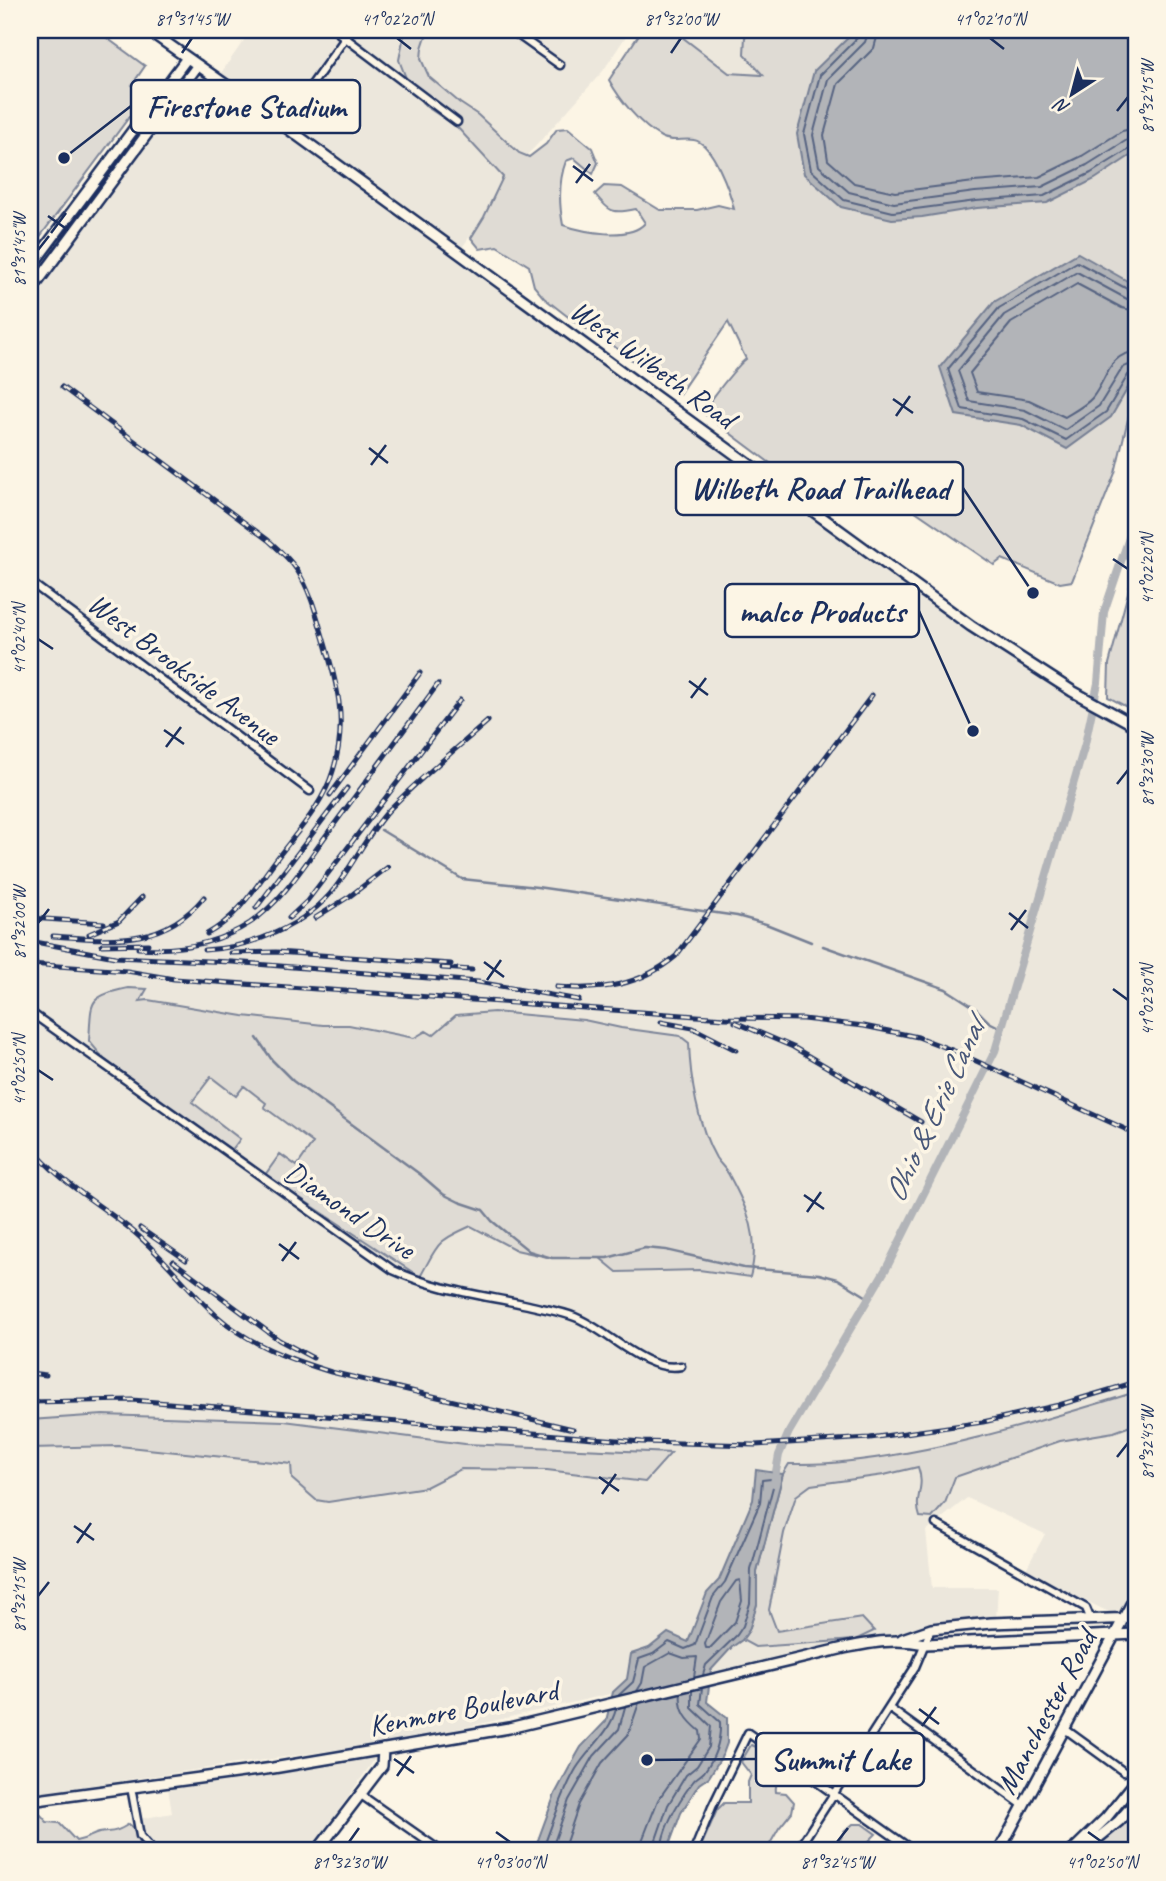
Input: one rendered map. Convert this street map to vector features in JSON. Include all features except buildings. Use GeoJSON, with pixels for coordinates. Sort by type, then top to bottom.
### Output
{"type":"FeatureCollection","features":[{"type":"Feature","properties":{"kind":"main road","name":"West Wilbeth Road"},"geometry":{"type":"LineString","coordinates":[[148,30],[283,125],[971,626],[1074,692],[1136,726]]}},
{"type":"Feature","properties":{"kind":"main road"},"geometry":{"type":"LineString","coordinates":[[30,268],[187,58]]}},
{"type":"Feature","properties":{"kind":"main road"},"geometry":{"type":"LineString","coordinates":[[30,292],[198,65]]}},
{"type":"Feature","properties":{"kind":"main road","name":"Manchester Road"},"geometry":{"type":"LineString","coordinates":[[999,1851],[1136,1595]]}},
{"type":"Feature","properties":{"kind":"main road","name":"Kenmore Boulevard"},"geometry":{"type":"LineString","coordinates":[[30,1801],[273,1768],[509,1728],[856,1645],[900,1639],[931,1629],[991,1623],[1136,1618]]}},
{"type":"Feature","properties":{"kind":"main road","name":"Kenmore Boulevard"},"geometry":{"type":"LineString","coordinates":[[900,1639],[926,1644],[1136,1634]]}},
{"type":"Feature","properties":{"kind":"main road"},"geometry":{"type":"LineString","coordinates":[[317,1851],[382,1766],[383,1749]]}},
{"type":"Feature","properties":{"kind":"main road"},"geometry":{"type":"LineString","coordinates":[[1072,1851],[1106,1818],[1136,1782]]}},
{"type":"Feature","properties":{"kind":"main road"},"geometry":{"type":"LineString","coordinates":[[1082,1851],[1119,1821],[1136,1801]]}},
{"type":"Feature","properties":{"kind":"street"},"geometry":{"type":"LineString","coordinates":[[165,41],[173,30]]}},
{"type":"Feature","properties":{"kind":"street"},"geometry":{"type":"LineString","coordinates":[[335,30],[457,122]]}},
{"type":"Feature","properties":{"kind":"street"},"geometry":{"type":"LineString","coordinates":[[283,125],[351,30]]}},
{"type":"Feature","properties":{"kind":"street"},"geometry":{"type":"LineString","coordinates":[[511,30],[560,65]]}},
{"type":"Feature","properties":{"kind":"street","name":"West Brookside Avenue"},"geometry":{"type":"LineString","coordinates":[[30,582],[310,791]]}},
{"type":"Feature","properties":{"kind":"street","name":"Diamond Drive"},"geometry":{"type":"LineString","coordinates":[[30,1012],[393,1270],[445,1289],[564,1313],[598,1329],[655,1365],[667,1368],[681,1366]]}},
{"type":"Feature","properties":{"kind":"street"},"geometry":{"type":"LineString","coordinates":[[936,1524],[1086,1608],[1091,1620]]}},
{"type":"Feature","properties":{"kind":"street"},"geometry":{"type":"LineString","coordinates":[[797,1851],[915,1667],[931,1629]]}},
{"type":"Feature","properties":{"kind":"street"},"geometry":{"type":"LineString","coordinates":[[889,1708],[1024,1806]]}},
{"type":"Feature","properties":{"kind":"street"},"geometry":{"type":"LineString","coordinates":[[1065,1729],[1124,1772]]}},
{"type":"Feature","properties":{"kind":"street"},"geometry":{"type":"LineString","coordinates":[[694,1851],[748,1733],[914,1851]]}},
{"type":"Feature","properties":{"kind":"street"},"geometry":{"type":"LineString","coordinates":[[131,1787],[140,1836],[153,1851]]}},
{"type":"Feature","properties":{"kind":"street"},"geometry":{"type":"LineString","coordinates":[[361,1795],[441,1851]]}},
{"type":"Feature","properties":{"kind":"shaded area"},"geometry":{"type":"Polygon","coordinates":[[[30,30],[96,30],[145,66],[132,85],[144,97],[30,250],[30,30]]]}},
{"type":"Feature","properties":{"kind":"shaded area"},"geometry":{"type":"Polygon","coordinates":[[[251,30],[335,30],[345,37],[351,30],[630,30],[603,71],[534,148],[503,178],[484,217],[458,253],[964,621],[1136,726],[1136,1580],[1117,1616],[1025,1571],[1045,1534],[967,1498],[926,1531],[932,1588],[998,1588],[996,1619],[649,1685],[423,1737],[30,1794],[30,292],[198,65],[217,79],[251,30]]]}},
{"type":"Feature","properties":{"kind":"shaded area"},"geometry":{"type":"Polygon","coordinates":[[[405,30],[428,30],[421,59],[429,77],[478,115],[519,153],[529,157],[546,144],[557,129],[568,128],[592,148],[598,163],[593,174],[574,158],[566,161],[560,193],[563,225],[594,232],[618,233],[638,229],[645,223],[636,209],[617,211],[604,205],[595,194],[604,186],[622,187],[660,210],[697,210],[718,205],[734,209],[720,169],[708,150],[694,140],[669,140],[653,132],[632,112],[609,80],[642,30],[673,30],[729,73],[763,75],[744,54],[745,37],[752,30],[1136,30],[1136,386],[1115,473],[1072,581],[1060,583],[1002,559],[994,565],[908,506],[909,499],[882,478],[860,510],[830,508],[702,412],[729,376],[746,359],[728,322],[679,394],[544,298],[534,286],[529,266],[497,246],[480,249],[471,238],[503,177],[457,127],[424,105],[406,78],[399,60],[405,30]]]}},
{"type":"Feature","properties":{"kind":"shaded area"},"geometry":{"type":"Polygon","coordinates":[[[673,30],[752,30],[745,37],[764,75],[729,73],[673,30]]]}},
{"type":"Feature","properties":{"kind":"shaded area"},"geometry":{"type":"Polygon","coordinates":[[[1136,563],[1136,712],[1108,697],[1109,664],[1136,563]]]}},
{"type":"Feature","properties":{"kind":"shaded area"},"geometry":{"type":"Polygon","coordinates":[[[128,988],[147,989],[140,1001],[148,1000],[243,1016],[323,1025],[349,1025],[414,1038],[426,1031],[433,1035],[456,1015],[494,1012],[584,1020],[680,1036],[689,1043],[693,1087],[704,1132],[716,1158],[736,1188],[751,1224],[754,1250],[750,1277],[699,1270],[617,1272],[600,1258],[552,1258],[516,1250],[471,1226],[439,1245],[420,1277],[265,1175],[280,1154],[297,1166],[313,1143],[264,1107],[266,1103],[244,1086],[236,1096],[211,1077],[192,1102],[240,1139],[231,1151],[104,1059],[89,1041],[94,1003],[105,994],[128,988]]]}},
{"type":"Feature","properties":{"kind":"shaded area"},"geometry":{"type":"Polygon","coordinates":[[[1136,1392],[1136,1424],[1114,1432],[1060,1441],[955,1477],[945,1503],[932,1518],[920,1517],[918,1510],[921,1481],[918,1467],[884,1475],[811,1485],[796,1496],[784,1533],[769,1610],[777,1631],[862,1618],[874,1631],[855,1640],[755,1647],[742,1640],[749,1630],[757,1604],[757,1572],[783,1474],[789,1464],[836,1463],[917,1451],[991,1434],[1136,1392]]]}},
{"type":"Feature","properties":{"kind":"shaded area"},"geometry":{"type":"Polygon","coordinates":[[[103,1415],[284,1421],[465,1444],[671,1453],[645,1482],[547,1470],[461,1469],[426,1487],[328,1502],[316,1500],[292,1479],[291,1464],[119,1446],[30,1448],[30,1420],[103,1415]]]}},
{"type":"Feature","properties":{"kind":"shaded area"},"geometry":{"type":"Polygon","coordinates":[[[751,1745],[767,1751],[781,1761],[776,1792],[786,1793],[794,1802],[792,1812],[766,1851],[699,1851],[717,1810],[724,1803],[748,1803],[748,1782],[751,1775],[741,1762],[751,1745]]]}},
{"type":"Feature","properties":{"kind":"shaded area"},"geometry":{"type":"Polygon","coordinates":[[[379,1753],[310,1851],[159,1851],[148,1843],[140,1819],[172,1813],[168,1788],[379,1753]]]}},
{"type":"Feature","properties":{"kind":"shaded area"},"geometry":{"type":"Polygon","coordinates":[[[1136,1809],[1136,1851],[1089,1851],[1115,1830],[1136,1809]]]}},
{"type":"Feature","properties":{"kind":"shaded area"},"geometry":{"type":"Polygon","coordinates":[[[30,1811],[41,1815],[47,1822],[59,1823],[76,1841],[129,1824],[134,1828],[139,1844],[123,1851],[30,1851],[30,1811]]]}},
{"type":"Feature","properties":{"kind":"shaded area"},"geometry":{"type":"Polygon","coordinates":[[[853,1824],[862,1824],[876,1834],[859,1851],[834,1851],[844,1832],[853,1824]]]}},
{"type":"Feature","properties":{"kind":"water"},"geometry":{"type":"Polygon","coordinates":[[[856,30],[1136,30],[1136,152],[1095,179],[1047,203],[977,208],[892,219],[841,207],[804,174],[797,134],[814,71],[856,30]]]}},
{"type":"Feature","properties":{"kind":"water"},"geometry":{"type":"Polygon","coordinates":[[[1078,253],[1136,286],[1136,374],[1111,417],[1067,449],[1021,425],[956,415],[940,367],[994,302],[1078,253]]]}},
{"type":"Feature","properties":{"kind":"water"},"geometry":{"type":"Polygon","coordinates":[[[756,1470],[783,1474],[757,1572],[757,1604],[749,1630],[711,1670],[707,1702],[727,1718],[727,1743],[709,1777],[699,1784],[681,1813],[667,1851],[534,1851],[555,1794],[569,1768],[581,1747],[606,1721],[613,1692],[627,1679],[631,1654],[649,1648],[668,1633],[688,1642],[707,1593],[719,1580],[753,1500],[756,1470]]]}},
{"type":"Feature","properties":{"kind":"waterway","name":"Ohio & Erie Canal"},"geometry":{"type":"LineString","coordinates":[[774,1483],[779,1455],[789,1432],[887,1267],[995,1051],[1085,744],[1098,683],[1104,612],[1136,517]]}},
{"type":"Feature","properties":{"kind":"waterway"},"geometry":{"type":"LineString","coordinates":[[381,830],[462,879],[737,916],[811,942]]}},
{"type":"Feature","properties":{"kind":"waterway"},"geometry":{"type":"LineString","coordinates":[[823,946],[946,989],[1001,1028]]}},
{"type":"Feature","properties":{"kind":"waterway"},"geometry":{"type":"LineString","coordinates":[[257,1038],[272,1060],[293,1081],[443,1194],[483,1210],[492,1221],[529,1251],[552,1258],[607,1258],[645,1248],[666,1250],[744,1268],[819,1274],[838,1279],[869,1298]]}},
{"type":"Feature","properties":{"kind":"railway"},"geometry":{"type":"LineString","coordinates":[[62,387],[268,540],[287,558],[297,570],[308,592],[336,683],[340,717],[338,752],[323,795],[245,902],[207,934]]}},
{"type":"Feature","properties":{"kind":"railway"},"geometry":{"type":"LineString","coordinates":[[330,795],[420,673]]}},
{"type":"Feature","properties":{"kind":"railway"},"geometry":{"type":"LineString","coordinates":[[138,948],[182,947],[210,941],[237,930],[262,914],[294,880],[438,684]]}},
{"type":"Feature","properties":{"kind":"railway"},"geometry":{"type":"LineString","coordinates":[[556,987],[589,988],[619,984],[648,974],[676,956],[872,695]]}},
{"type":"Feature","properties":{"kind":"railway"},"geometry":{"type":"LineString","coordinates":[[289,918],[307,901],[460,700]]}},
{"type":"Feature","properties":{"kind":"railway"},"geometry":{"type":"LineString","coordinates":[[204,950],[258,940],[293,924],[309,913],[335,888],[389,810],[488,721]]}},
{"type":"Feature","properties":{"kind":"railway"},"geometry":{"type":"LineString","coordinates":[[256,908],[347,788]]}},
{"type":"Feature","properties":{"kind":"railway"},"geometry":{"type":"LineString","coordinates":[[315,918],[388,867]]}},
{"type":"Feature","properties":{"kind":"railway"},"geometry":{"type":"LineString","coordinates":[[89,934],[119,921],[142,897]]}},
{"type":"Feature","properties":{"kind":"railway"},"geometry":{"type":"LineString","coordinates":[[53,936],[95,939],[135,937],[171,925],[204,897]]}},
{"type":"Feature","properties":{"kind":"railway"},"geometry":{"type":"LineString","coordinates":[[30,918],[104,923]]}},
{"type":"Feature","properties":{"kind":"railway"},"geometry":{"type":"LineString","coordinates":[[30,941],[115,957],[232,962],[478,982],[579,1000]]}},
{"type":"Feature","properties":{"kind":"railway"},"geometry":{"type":"LineString","coordinates":[[102,945],[148,944]]}},
{"type":"Feature","properties":{"kind":"railway"},"geometry":{"type":"LineString","coordinates":[[231,953],[276,952],[451,964]]}},
{"type":"Feature","properties":{"kind":"railway"},"geometry":{"type":"LineString","coordinates":[[30,964],[127,971],[174,979],[725,1018],[803,1019],[864,1026],[918,1037],[952,1050],[1136,1134]]}},
{"type":"Feature","properties":{"kind":"railway"},"geometry":{"type":"LineString","coordinates":[[442,968],[472,970]]}},
{"type":"Feature","properties":{"kind":"railway"},"geometry":{"type":"LineString","coordinates":[[661,1022],[693,1028],[736,1050]]}},
{"type":"Feature","properties":{"kind":"railway"},"geometry":{"type":"LineString","coordinates":[[735,1022],[793,1047],[921,1122]]}},
{"type":"Feature","properties":{"kind":"railway"},"geometry":{"type":"LineString","coordinates":[[30,1146],[64,1180],[141,1238],[216,1315],[256,1343],[331,1372],[573,1429]]}},
{"type":"Feature","properties":{"kind":"railway"},"geometry":{"type":"LineString","coordinates":[[140,1228],[186,1260]]}},
{"type":"Feature","properties":{"kind":"railway"},"geometry":{"type":"LineString","coordinates":[[173,1261],[279,1340],[313,1358]]}},
{"type":"Feature","properties":{"kind":"railway"},"geometry":{"type":"LineString","coordinates":[[30,1373],[46,1375]]}},
{"type":"Feature","properties":{"kind":"railway"},"geometry":{"type":"LineString","coordinates":[[30,1402],[132,1400],[642,1442],[755,1445],[870,1438],[983,1422],[1059,1405],[1136,1382]]}},
{"type":"Feature","properties":{"kind":"place","name":"Firestone Stadium"},"geometry":{"type":"Point","coordinates":[64,158]}},
{"type":"Feature","properties":{"kind":"place","name":"Wilbeth Road Trailhead"},"geometry":{"type":"Point","coordinates":[1033,593]}},
{"type":"Feature","properties":{"kind":"place","name":"malco Products"},"geometry":{"type":"Point","coordinates":[973,731]}},
{"type":"Feature","properties":{"kind":"place","name":"Summit Lake"},"geometry":{"type":"Point","coordinates":[647,1760]}}]}
